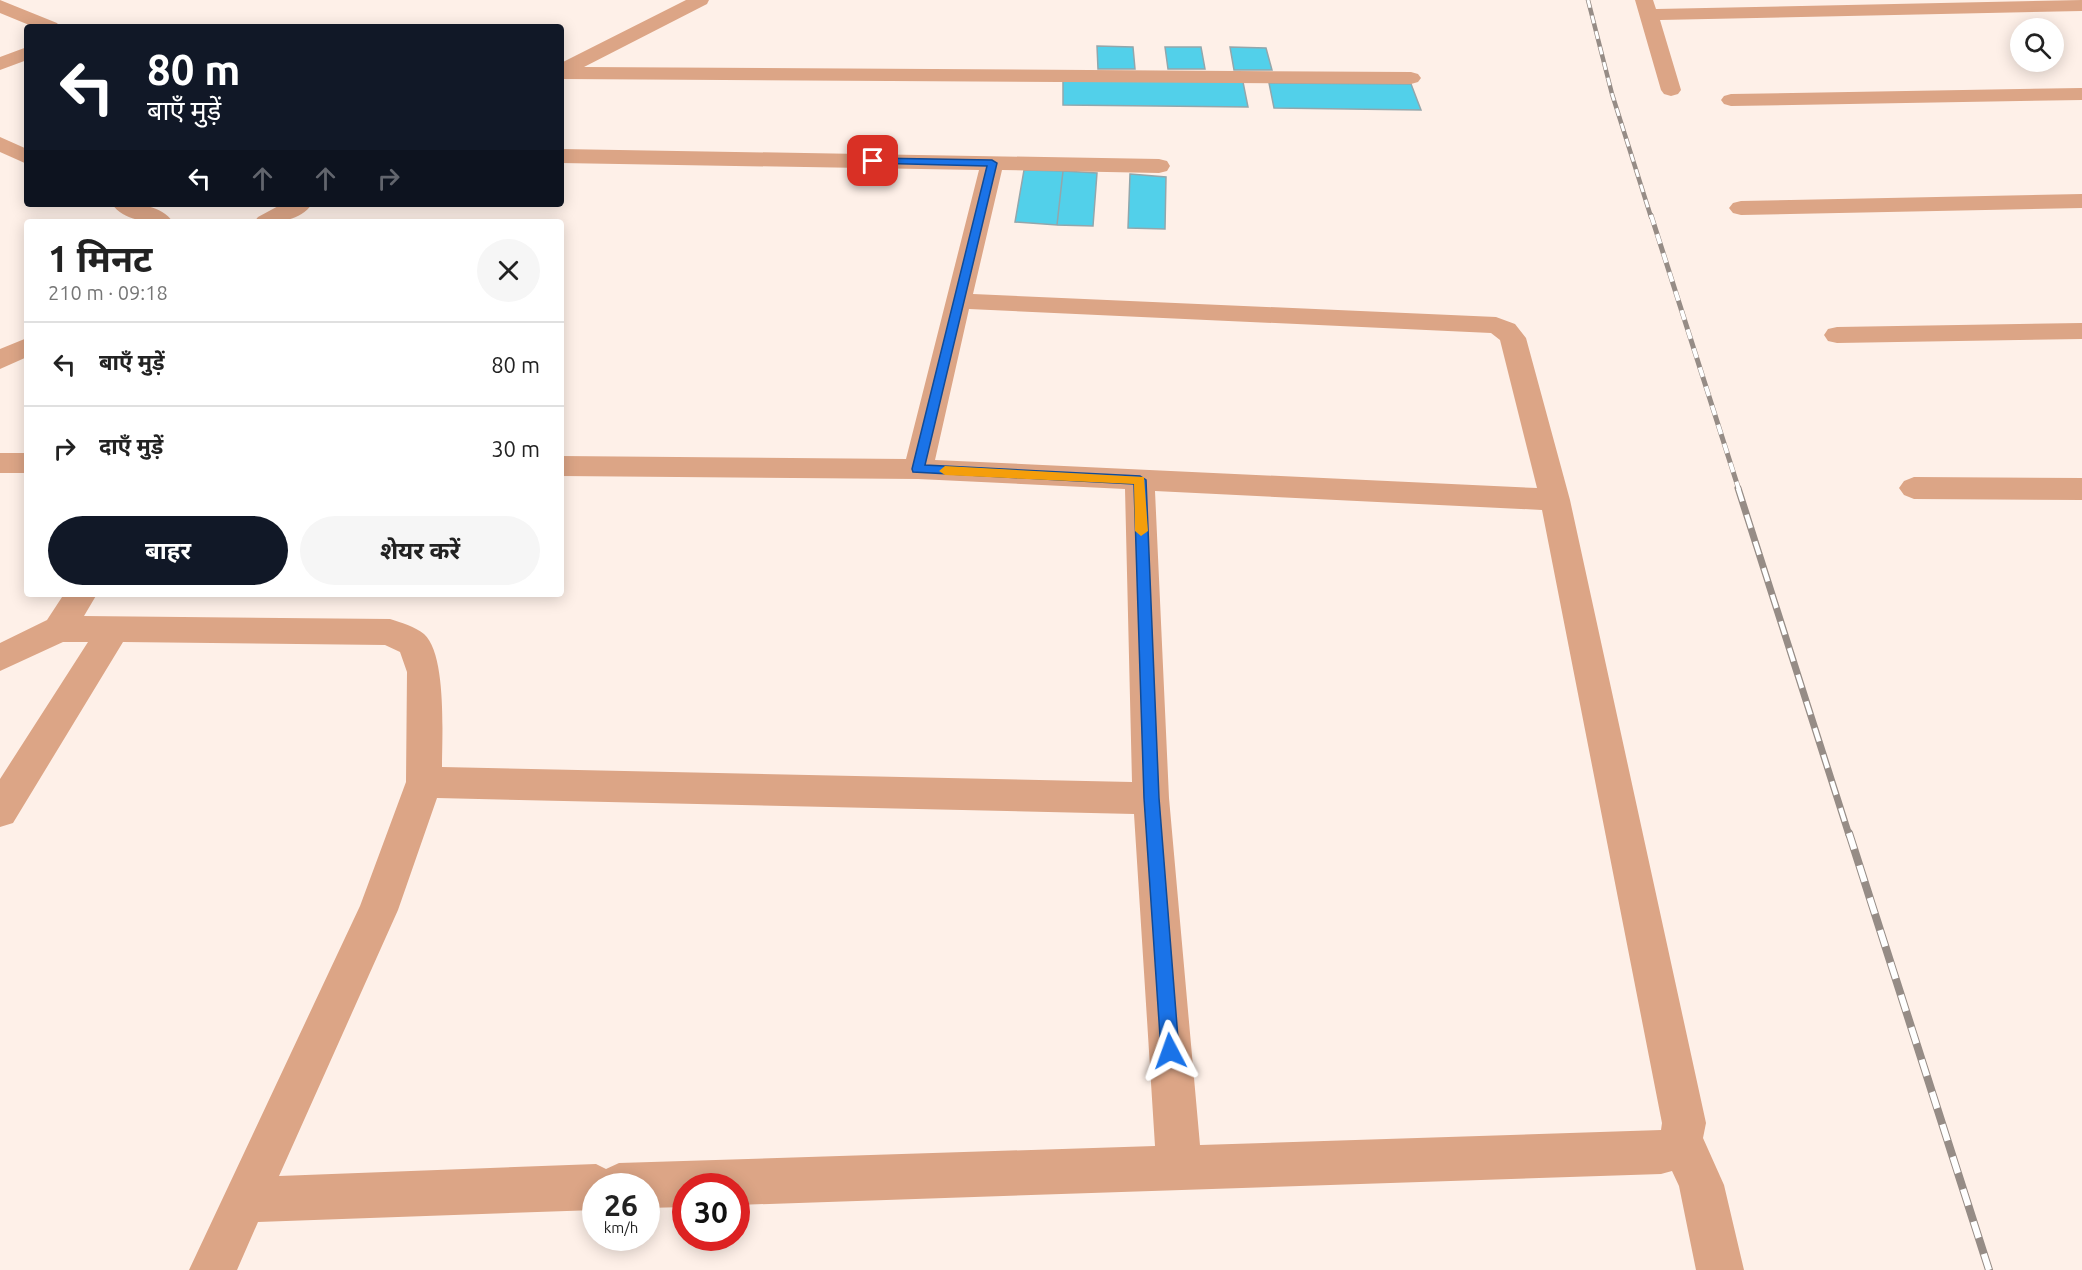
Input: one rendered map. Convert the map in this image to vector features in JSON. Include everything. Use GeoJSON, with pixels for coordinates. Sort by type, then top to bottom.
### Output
{"type":"FeatureCollection","features":[{"type":"Feature","properties":{"kind":"street"},"geometry":{"type":"LineString","coordinates":[[564,70],[700,0]]}},
{"type":"Feature","properties":{"kind":"street"},"geometry":{"type":"LineString","coordinates":[[1671,90],[1646,7],[2082,5]]}},
{"type":"Feature","properties":{"kind":"street"},"geometry":{"type":"LineString","coordinates":[[0,6],[43,24]]}},
{"type":"Feature","properties":{"kind":"street"},"geometry":{"type":"LineString","coordinates":[[2059,6],[2082,23]]}},
{"type":"Feature","properties":{"kind":"street"},"geometry":{"type":"LineString","coordinates":[[0,64],[24,54]]}},
{"type":"Feature","properties":{"kind":"street"},"geometry":{"type":"LineString","coordinates":[[564,72],[1411,78]]}},
{"type":"Feature","properties":{"kind":"street"},"geometry":{"type":"LineString","coordinates":[[1731,100],[2082,94]]}},
{"type":"Feature","properties":{"kind":"street"},"geometry":{"type":"LineString","coordinates":[[0,144],[24,156]]}},
{"type":"Feature","properties":{"kind":"street"},"geometry":{"type":"LineString","coordinates":[[564,156],[1159,166]]}},
{"type":"Feature","properties":{"kind":"street"},"geometry":{"type":"LineString","coordinates":[[918,469],[992,163]]}},
{"type":"Feature","properties":{"kind":"street"},"geometry":{"type":"LineString","coordinates":[[1741,208],[2082,201]]}},
{"type":"Feature","properties":{"kind":"street"},"geometry":{"type":"LineString","coordinates":[[130,207],[155,219]]}},
{"type":"Feature","properties":{"kind":"street"},"geometry":{"type":"LineString","coordinates":[[272,219],[294,207]]}},
{"type":"Feature","properties":{"kind":"street"},"geometry":{"type":"LineString","coordinates":[[958,301],[1496,325],[1506,330],[1513,338],[1555,500],[1684,1123],[1682,1142],[1701,1185],[1720,1270]]}},
{"type":"Feature","properties":{"kind":"street"},"geometry":{"type":"LineString","coordinates":[[1837,335],[2082,331]]}},
{"type":"Feature","properties":{"kind":"street"},"geometry":{"type":"LineString","coordinates":[[0,360],[24,348]]}},
{"type":"Feature","properties":{"kind":"street"},"geometry":{"type":"LineString","coordinates":[[0,463],[24,463]]}},
{"type":"Feature","properties":{"kind":"street"},"geometry":{"type":"LineString","coordinates":[[564,466],[918,469],[1555,500]]}},
{"type":"Feature","properties":{"kind":"street"},"geometry":{"type":"LineString","coordinates":[[1140,480],[1151,798],[1179,1167]]}},
{"type":"Feature","properties":{"kind":"street"},"geometry":{"type":"LineString","coordinates":[[1914,488],[2082,489]]}},
{"type":"Feature","properties":{"kind":"street"},"geometry":{"type":"LineString","coordinates":[[59,629],[79,597]]}},
{"type":"Feature","properties":{"kind":"street"},"geometry":{"type":"LineString","coordinates":[[0,658],[59,629],[390,632],[412,644],[424,672],[424,782],[378,910],[213,1270]]}},
{"type":"Feature","properties":{"kind":"street"},"geometry":{"type":"LineString","coordinates":[[0,811],[112,630]]}},
{"type":"Feature","properties":{"kind":"street"},"geometry":{"type":"LineString","coordinates":[[424,782],[1151,798]]}},
{"type":"Feature","properties":{"kind":"street"},"geometry":{"type":"LineString","coordinates":[[660,1185],[1661,1152],[1673,1150],[1682,1142]]}},
{"type":"Feature","properties":{"kind":"street"},"geometry":{"type":"LineString","coordinates":[[245,1200],[582,1188]]}},
{"type":"Feature","properties":{"kind":"building"},"geometry":{"type":"Polygon","coordinates":[[[1097,46],[1133,47],[1135,69],[1098,69],[1097,46]]]}},
{"type":"Feature","properties":{"kind":"building"},"geometry":{"type":"Polygon","coordinates":[[[1165,47],[1201,47],[1205,69],[1168,69],[1165,47]]]}},
{"type":"Feature","properties":{"kind":"building"},"geometry":{"type":"Polygon","coordinates":[[[1230,47],[1266,48],[1272,70],[1234,70],[1230,47]]]}},
{"type":"Feature","properties":{"kind":"building"},"geometry":{"type":"Polygon","coordinates":[[[1063,80],[1243,82],[1248,107],[1063,105],[1063,80]]]}},
{"type":"Feature","properties":{"kind":"building"},"geometry":{"type":"Polygon","coordinates":[[[1269,83],[1411,84],[1421,110],[1274,108],[1269,83]]]}},
{"type":"Feature","properties":{"kind":"building"},"geometry":{"type":"Polygon","coordinates":[[[1024,170],[1063,171],[1057,225],[1015,222],[1024,170]]]}},
{"type":"Feature","properties":{"kind":"building"},"geometry":{"type":"Polygon","coordinates":[[[1063,171],[1097,173],[1093,226],[1057,225],[1063,171]]]}},
{"type":"Feature","properties":{"kind":"building"},"geometry":{"type":"Polygon","coordinates":[[[1130,174],[1166,177],[1165,229],[1128,228],[1130,174]]]}},
{"type":"Feature","properties":{"kind":"railway"},"geometry":{"type":"LineString","coordinates":[[1588,0],[1612,94],[1651,217]]}},
{"type":"Feature","properties":{"kind":"railway"},"geometry":{"type":"LineString","coordinates":[[1651,215],[1739,490]]}},
{"type":"Feature","properties":{"kind":"railway"},"geometry":{"type":"LineString","coordinates":[[1738,488],[1849,835]]}},
{"type":"Feature","properties":{"kind":"railway"},"geometry":{"type":"LineString","coordinates":[[1849,833],[1989,1270]]}},
{"type":"Feature","properties":{"kind":"slow traffic"},"geometry":{"type":"LineString","coordinates":[[945,471],[1140,480],[1141,531]]}},
{"type":"Feature","properties":{"kind":"route"},"geometry":{"type":"LineString","coordinates":[[873,161],[992,163],[918,469],[1140,480],[1151,798],[1170,1051]]}}]}
